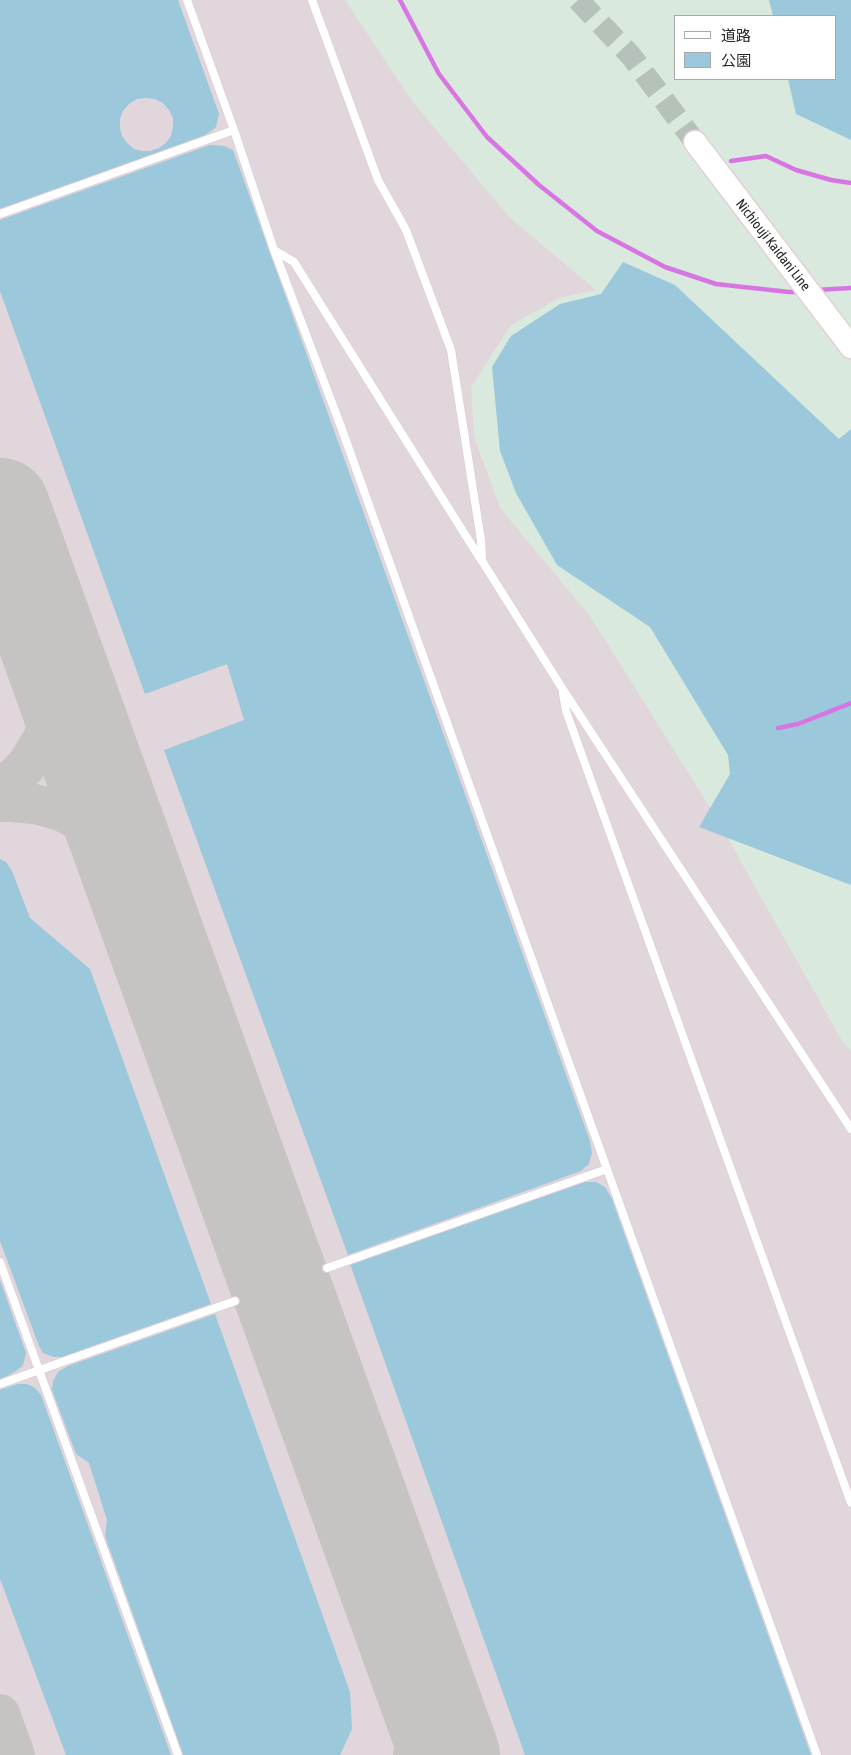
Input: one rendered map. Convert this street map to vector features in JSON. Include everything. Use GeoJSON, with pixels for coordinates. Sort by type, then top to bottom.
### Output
{"type":"FeatureCollection","features":[{"type":"Feature","properties":{"kind":"main road","name":"Nichiouji Kaidani Line"},"geometry":{"type":"LineString","coordinates":[[695,142],[851,347]]}},
{"type":"Feature","properties":{"kind":"lane"},"geometry":{"type":"LineString","coordinates":[[187,0],[234,130],[274,250],[343,433],[817,1755]]}},
{"type":"Feature","properties":{"kind":"lane"},"geometry":{"type":"LineString","coordinates":[[312,0],[378,180],[406,230],[450,350],[481,540],[482,561]]}},
{"type":"Feature","properties":{"kind":"lane"},"geometry":{"type":"LineString","coordinates":[[0,214],[234,130]]}},
{"type":"Feature","properties":{"kind":"lane"},"geometry":{"type":"LineString","coordinates":[[274,250],[294,262],[562,688],[851,1129]]}},
{"type":"Feature","properties":{"kind":"lane"},"geometry":{"type":"LineString","coordinates":[[562,688],[566,711],[851,1503]]}},
{"type":"Feature","properties":{"kind":"lane"},"geometry":{"type":"LineString","coordinates":[[327,1268],[607,1169]]}},
{"type":"Feature","properties":{"kind":"lane"},"geometry":{"type":"LineString","coordinates":[[0,1262],[178,1755]]}},
{"type":"Feature","properties":{"kind":"lane"},"geometry":{"type":"LineString","coordinates":[[0,1384],[235,1301]]}},
{"type":"Feature","properties":{"kind":"shaded area"},"geometry":{"type":"Polygon","coordinates":[[[0,0],[345,0],[412,101],[510,218],[596,290],[559,298],[511,325],[471,387],[474,436],[500,508],[590,616],[717,819],[841,1039],[851,1051],[851,1755],[0,1755],[0,0]]]}},
{"type":"Feature","properties":{"kind":"green space"},"geometry":{"type":"Polygon","coordinates":[[[0,0],[178,0],[219,114],[216,127],[203,137],[0,210],[0,0]],[[137,99],[123,111],[120,119],[122,136],[134,149],[151,151],[166,143],[171,136],[173,118],[163,103],[155,99],[137,99]]]}},
{"type":"Feature","properties":{"kind":"green space"},"geometry":{"type":"Polygon","coordinates":[[[769,0],[851,0],[851,140],[796,114],[788,80],[836,80],[836,15],[773,15],[769,0]]]}},
{"type":"Feature","properties":{"kind":"green space"},"geometry":{"type":"Polygon","coordinates":[[[210,145],[224,146],[233,150],[590,1141],[592,1153],[589,1164],[581,1171],[348,1255],[164,750],[244,720],[227,664],[145,694],[0,291],[0,220],[210,145]]]}},
{"type":"Feature","properties":{"kind":"green space"},"geometry":{"type":"Polygon","coordinates":[[[623,262],[675,285],[839,439],[851,429],[851,885],[699,827],[730,774],[728,755],[650,627],[557,565],[516,493],[500,451],[492,367],[511,336],[560,304],[601,294],[623,262]]]}},
{"type":"Feature","properties":{"kind":"green space"},"geometry":{"type":"Polygon","coordinates":[[[0,859],[6,862],[12,871],[30,918],[90,969],[211,1304],[63,1357],[54,1357],[43,1353],[39,1346],[0,1241],[0,859]]]}},
{"type":"Feature","properties":{"kind":"green space"},"geometry":{"type":"Polygon","coordinates":[[[585,1182],[596,1182],[605,1187],[612,1199],[811,1755],[525,1755],[350,1264],[585,1182]]]}},
{"type":"Feature","properties":{"kind":"green space"},"geometry":{"type":"Polygon","coordinates":[[[0,1280],[26,1353],[23,1365],[0,1380],[0,1280]]]}},
{"type":"Feature","properties":{"kind":"green space"},"geometry":{"type":"Polygon","coordinates":[[[215,1314],[350,1692],[352,1729],[340,1755],[183,1755],[105,1536],[107,1520],[89,1463],[76,1454],[52,1390],[53,1381],[58,1372],[68,1366],[215,1314]]]}},
{"type":"Feature","properties":{"kind":"green space"},"geometry":{"type":"Polygon","coordinates":[[[18,1384],[27,1384],[35,1388],[41,1395],[171,1755],[66,1755],[0,1579],[0,1390],[18,1384]]]}},
{"type":"Feature","properties":{"kind":"waterway"},"geometry":{"type":"LineString","coordinates":[[400,0],[439,74],[487,137],[539,185],[597,231],[665,267],[716,284],[801,292]]}},
{"type":"Feature","properties":{"kind":"waterway"},"geometry":{"type":"LineString","coordinates":[[731,161],[766,156],[796,170],[831,180],[851,183]]}},
{"type":"Feature","properties":{"kind":"waterway"},"geometry":{"type":"LineString","coordinates":[[816,290],[851,288]]}},
{"type":"Feature","properties":{"kind":"waterway"},"geometry":{"type":"LineString","coordinates":[[778,728],[798,724],[851,703]]}},
{"type":"Feature","properties":{"kind":"taxiway"},"geometry":{"type":"LineString","coordinates":[[0,791],[26,766],[42,740],[48,724],[55,690],[54,671],[47,639]]}},
{"type":"Feature","properties":{"kind":"taxiway"},"geometry":{"type":"LineString","coordinates":[[0,802],[35,804],[61,811],[87,825],[113,848],[123,863],[143,903]]}},
{"type":"Feature","properties":{"kind":"taxiway"},"geometry":{"type":"LineString","coordinates":[[413,1755],[422,1713],[417,1664]]}},
{"type":"Feature","properties":{"kind":"taxiway"},"geometry":{"type":"LineString","coordinates":[[0,1714],[15,1755]]}},
{"type":"Feature","properties":{"kind":"runway"},"geometry":{"type":"LineString","coordinates":[[0,508],[450,1755]]}},
{"type":"Feature","properties":{"kind":"tunnel"},"geometry":{"type":"LineString","coordinates":[[578,0],[632,57],[695,142]]}}]}
